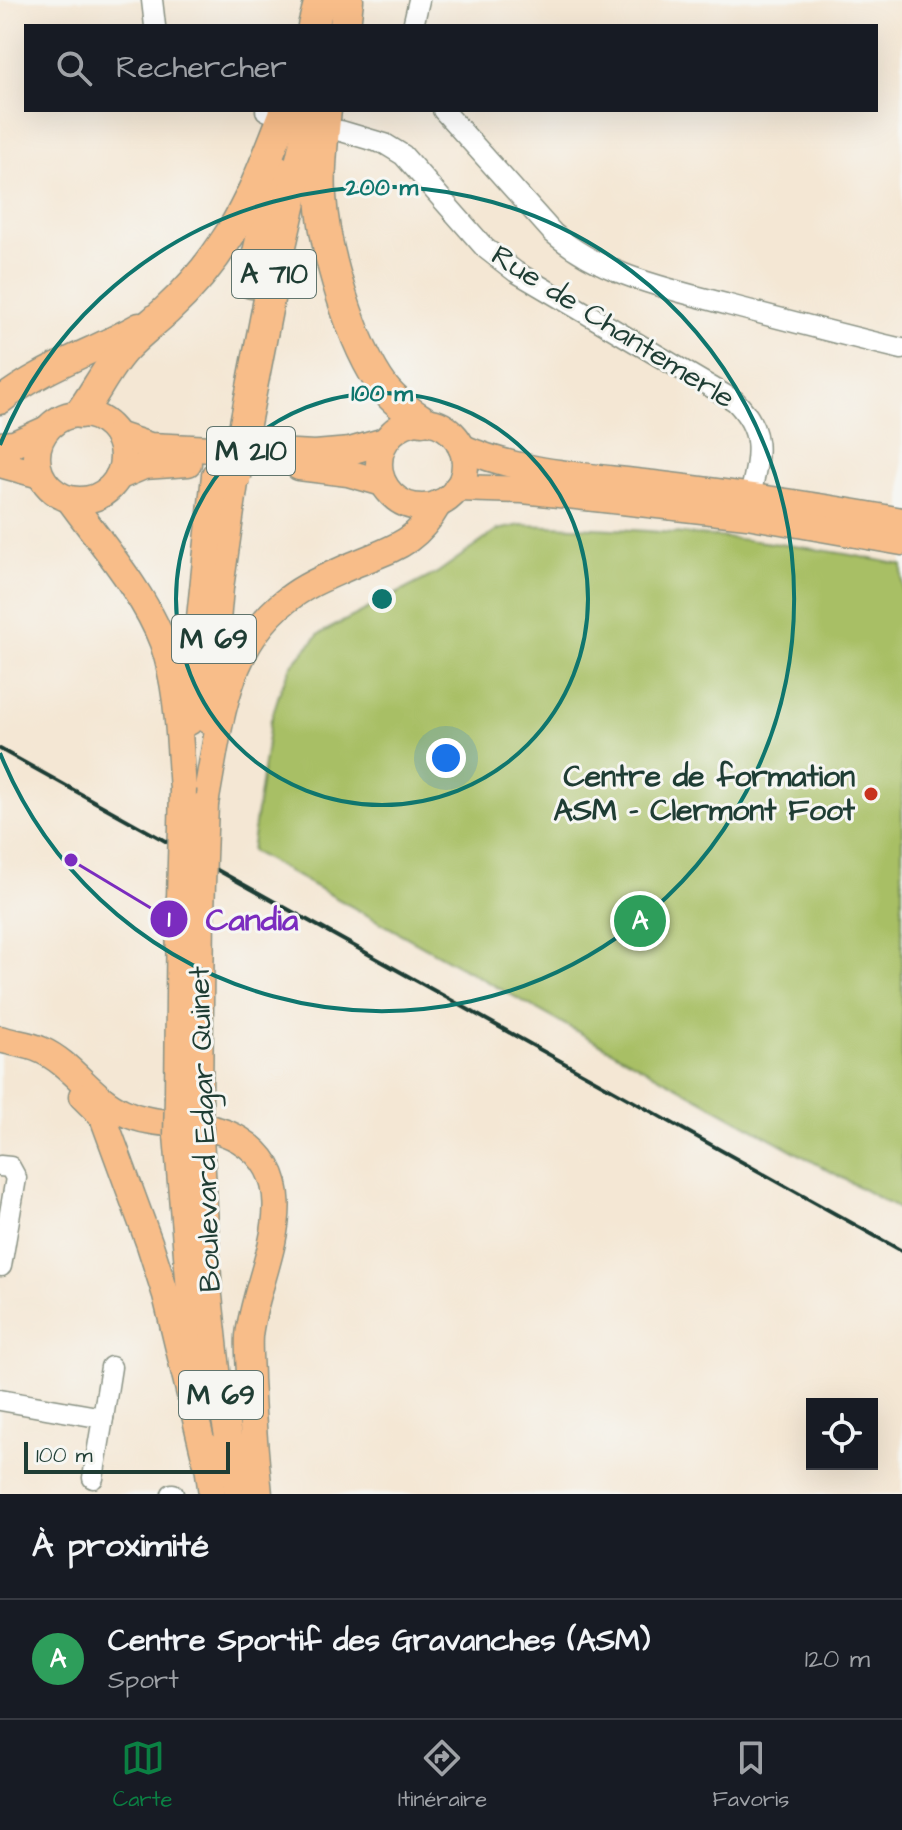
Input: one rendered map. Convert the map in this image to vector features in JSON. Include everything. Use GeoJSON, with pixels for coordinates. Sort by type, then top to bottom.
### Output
{"type":"FeatureCollection","features":[{"type":"Feature","properties":{"kind":"highway"},"geometry":{"type":"LineString","coordinates":[[314,24],[320,0]]}},
{"type":"Feature","properties":{"kind":"highway"},"geometry":{"type":"LineString","coordinates":[[335,24],[341,0]]}},
{"type":"Feature","properties":{"kind":"highway"},"geometry":{"type":"LineString","coordinates":[[345,24],[348,0]]}},
{"type":"Feature","properties":{"kind":"highway"},"geometry":{"type":"LineString","coordinates":[[80,413],[108,368],[126,347],[170,308],[230,234],[251,195],[287,112]]}},
{"type":"Feature","properties":{"kind":"highway","name":"A 710"},"geometry":{"type":"LineString","coordinates":[[226,476],[248,297],[288,112]]}},
{"type":"Feature","properties":{"kind":"highway","name":"A 710"},"geometry":{"type":"LineString","coordinates":[[232,438],[313,112]]}},
{"type":"Feature","properties":{"kind":"highway"},"geometry":{"type":"LineString","coordinates":[[334,121],[321,196],[337,280],[369,361],[384,388],[422,420]]}},
{"type":"Feature","properties":{"kind":"main road"},"geometry":{"type":"LineString","coordinates":[[0,401],[44,372],[100,348],[170,308]]}},
{"type":"Feature","properties":{"kind":"main road"},"geometry":{"type":"LineString","coordinates":[[0,445],[14,444],[45,430],[67,415],[80,413],[101,419],[117,435],[122,449],[118,477],[109,488],[84,500],[57,494],[40,475],[0,464]]}},
{"type":"Feature","properties":{"kind":"main road"},"geometry":{"type":"LineString","coordinates":[[205,804],[233,674],[246,645],[262,623],[287,599],[310,584],[410,541],[426,526],[448,496],[463,475],[465,461],[461,447],[445,427],[422,420],[407,423],[385,441],[379,469],[383,483],[391,493],[413,506],[448,496],[523,490],[747,515],[902,542]]}},
{"type":"Feature","properties":{"kind":"main road"},"geometry":{"type":"LineString","coordinates":[[40,475],[37,452],[45,430]]}},
{"type":"Feature","properties":{"kind":"main road","name":"M 210"},"geometry":{"type":"LineString","coordinates":[[117,435],[150,446],[315,454],[350,451],[385,441]]}},
{"type":"Feature","properties":{"kind":"main road"},"geometry":{"type":"LineString","coordinates":[[461,447],[486,458],[525,468],[750,496],[902,521]]}},
{"type":"Feature","properties":{"kind":"main road","name":"M 210"},"geometry":{"type":"LineString","coordinates":[[118,477],[144,466],[170,462],[314,467],[383,483]]}},
{"type":"Feature","properties":{"kind":"main road","name":"M 69"},"geometry":{"type":"LineString","coordinates":[[183,789],[193,666],[226,476]]}},
{"type":"Feature","properties":{"kind":"main road","name":"Boulevard Edgar Quinet"},"geometry":{"type":"LineString","coordinates":[[190,904],[205,804],[211,668],[226,476]]}},
{"type":"Feature","properties":{"kind":"main road"},"geometry":{"type":"LineString","coordinates":[[69,499],[120,568],[156,626],[164,645],[177,713],[183,789]]}},
{"type":"Feature","properties":{"kind":"main road","name":"Boulevard Edgar Quinet"},"geometry":{"type":"LineString","coordinates":[[183,789],[190,904],[189,1298],[212,1494]]}},
{"type":"Feature","properties":{"kind":"main road"},"geometry":{"type":"LineString","coordinates":[[9,1042],[66,1077],[103,1117],[166,1295],[206,1461]]}},
{"type":"Feature","properties":{"kind":"main road"},"geometry":{"type":"LineString","coordinates":[[9,1042],[41,1049],[108,1104],[126,1114],[228,1133],[253,1150],[271,1174],[276,1204],[275,1233],[254,1307],[249,1338],[259,1494]]}},
{"type":"Feature","properties":{"kind":"main road","name":"Boulevard Edgar Quinet"},"geometry":{"type":"LineString","coordinates":[[188,1136],[218,1379],[238,1494]]}},
{"type":"Feature","properties":{"kind":"street"},"geometry":{"type":"LineString","coordinates":[[152,0],[155,24]]}},
{"type":"Feature","properties":{"kind":"street"},"geometry":{"type":"LineString","coordinates":[[413,24],[419,0]]}},
{"type":"Feature","properties":{"kind":"street"},"geometry":{"type":"LineString","coordinates":[[445,112],[553,233],[593,260],[659,287],[902,349]]}},
{"type":"Feature","properties":{"kind":"street","name":"Rue de Chantemerle"},"geometry":{"type":"LineString","coordinates":[[334,121],[403,155],[485,248],[516,272],[735,401],[751,417],[758,435],[758,461],[750,496]]}},
{"type":"Feature","properties":{"kind":"street"},"geometry":{"type":"LineString","coordinates":[[0,1166],[10,1167],[16,1178],[0,1268]]}},
{"type":"Feature","properties":{"kind":"street"},"geometry":{"type":"LineString","coordinates":[[93,1478],[111,1367]]}},
{"type":"Feature","properties":{"kind":"street"},"geometry":{"type":"LineString","coordinates":[[0,1400],[103,1418]]}},
{"type":"Feature","properties":{"kind":"green space"},"geometry":{"type":"Polygon","coordinates":[[[521,525],[713,536],[808,548],[902,565],[902,1211],[251,851],[270,723],[291,666],[319,634],[437,573],[498,530],[521,525]]]}},
{"type":"Feature","properties":{"kind":"railway"},"geometry":{"type":"LineString","coordinates":[[0,749],[902,1251]]}},
{"type":"Feature","properties":{"kind":"place","name":"Centre de formation ASM - Clermont Foot"},"geometry":{"type":"Point","coordinates":[871,794]}},
{"type":"Feature","properties":{"kind":"place","name":"Candia"},"geometry":{"type":"Point","coordinates":[71,860]}},
{"type":"Feature","properties":{"kind":"place","name":"Centre Sportif des Gravanches (ASM)"},"geometry":{"type":"Point","coordinates":[640,921]}}]}
